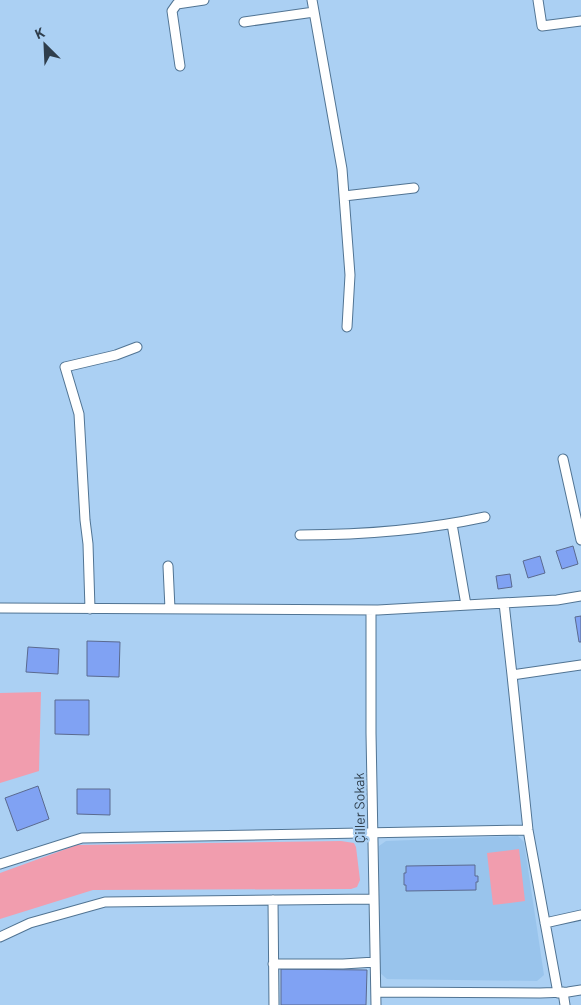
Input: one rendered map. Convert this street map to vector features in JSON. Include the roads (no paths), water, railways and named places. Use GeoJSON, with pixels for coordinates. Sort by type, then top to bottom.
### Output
{"type":"FeatureCollection","features":[{"type":"Feature","properties":{"kind":"street"},"geometry":{"type":"LineString","coordinates":[[180,66],[172,11],[177,4],[204,0]]}},
{"type":"Feature","properties":{"kind":"street"},"geometry":{"type":"LineString","coordinates":[[312,0],[342,169],[350,274],[347,326]]}},
{"type":"Feature","properties":{"kind":"street"},"geometry":{"type":"LineString","coordinates":[[538,0],[542,26],[581,21]]}},
{"type":"Feature","properties":{"kind":"street"},"geometry":{"type":"LineString","coordinates":[[244,22],[314,12]]}},
{"type":"Feature","properties":{"kind":"street"},"geometry":{"type":"LineString","coordinates":[[344,196],[414,188]]}},
{"type":"Feature","properties":{"kind":"street"},"geometry":{"type":"LineString","coordinates":[[90,609],[88,544],[79,414],[65,367],[116,355],[137,347]]}},
{"type":"Feature","properties":{"kind":"street"},"geometry":{"type":"LineString","coordinates":[[563,459],[581,540]]}},
{"type":"Feature","properties":{"kind":"street"},"geometry":{"type":"LineString","coordinates":[[300,534],[336,535],[413,529],[485,517]]}},
{"type":"Feature","properties":{"kind":"street"},"geometry":{"type":"LineString","coordinates":[[452,524],[466,605]]}},
{"type":"Feature","properties":{"kind":"street"},"geometry":{"type":"LineString","coordinates":[[168,566],[170,609]]}},
{"type":"Feature","properties":{"kind":"street"},"geometry":{"type":"LineString","coordinates":[[0,608],[371,610],[557,600],[581,596]]}},
{"type":"Feature","properties":{"kind":"street"},"geometry":{"type":"LineString","coordinates":[[504,603],[528,830],[545,923],[560,992],[565,1005]]}},
{"type":"Feature","properties":{"kind":"street","name":"Çiller Sokak"},"geometry":{"type":"LineString","coordinates":[[371,610],[376,1005]]}},
{"type":"Feature","properties":{"kind":"street"},"geometry":{"type":"LineString","coordinates":[[512,675],[581,665]]}},
{"type":"Feature","properties":{"kind":"street"},"geometry":{"type":"LineString","coordinates":[[0,864],[82,838],[528,830]]}},
{"type":"Feature","properties":{"kind":"street"},"geometry":{"type":"LineString","coordinates":[[0,936],[30,923],[105,902],[374,899]]}},
{"type":"Feature","properties":{"kind":"street"},"geometry":{"type":"LineString","coordinates":[[273,900],[274,1005]]}},
{"type":"Feature","properties":{"kind":"street"},"geometry":{"type":"LineString","coordinates":[[545,923],[581,915]]}},
{"type":"Feature","properties":{"kind":"street"},"geometry":{"type":"LineString","coordinates":[[273,964],[375,962]]}},
{"type":"Feature","properties":{"kind":"street"},"geometry":{"type":"LineString","coordinates":[[376,992],[560,992],[581,990]]}}]}
